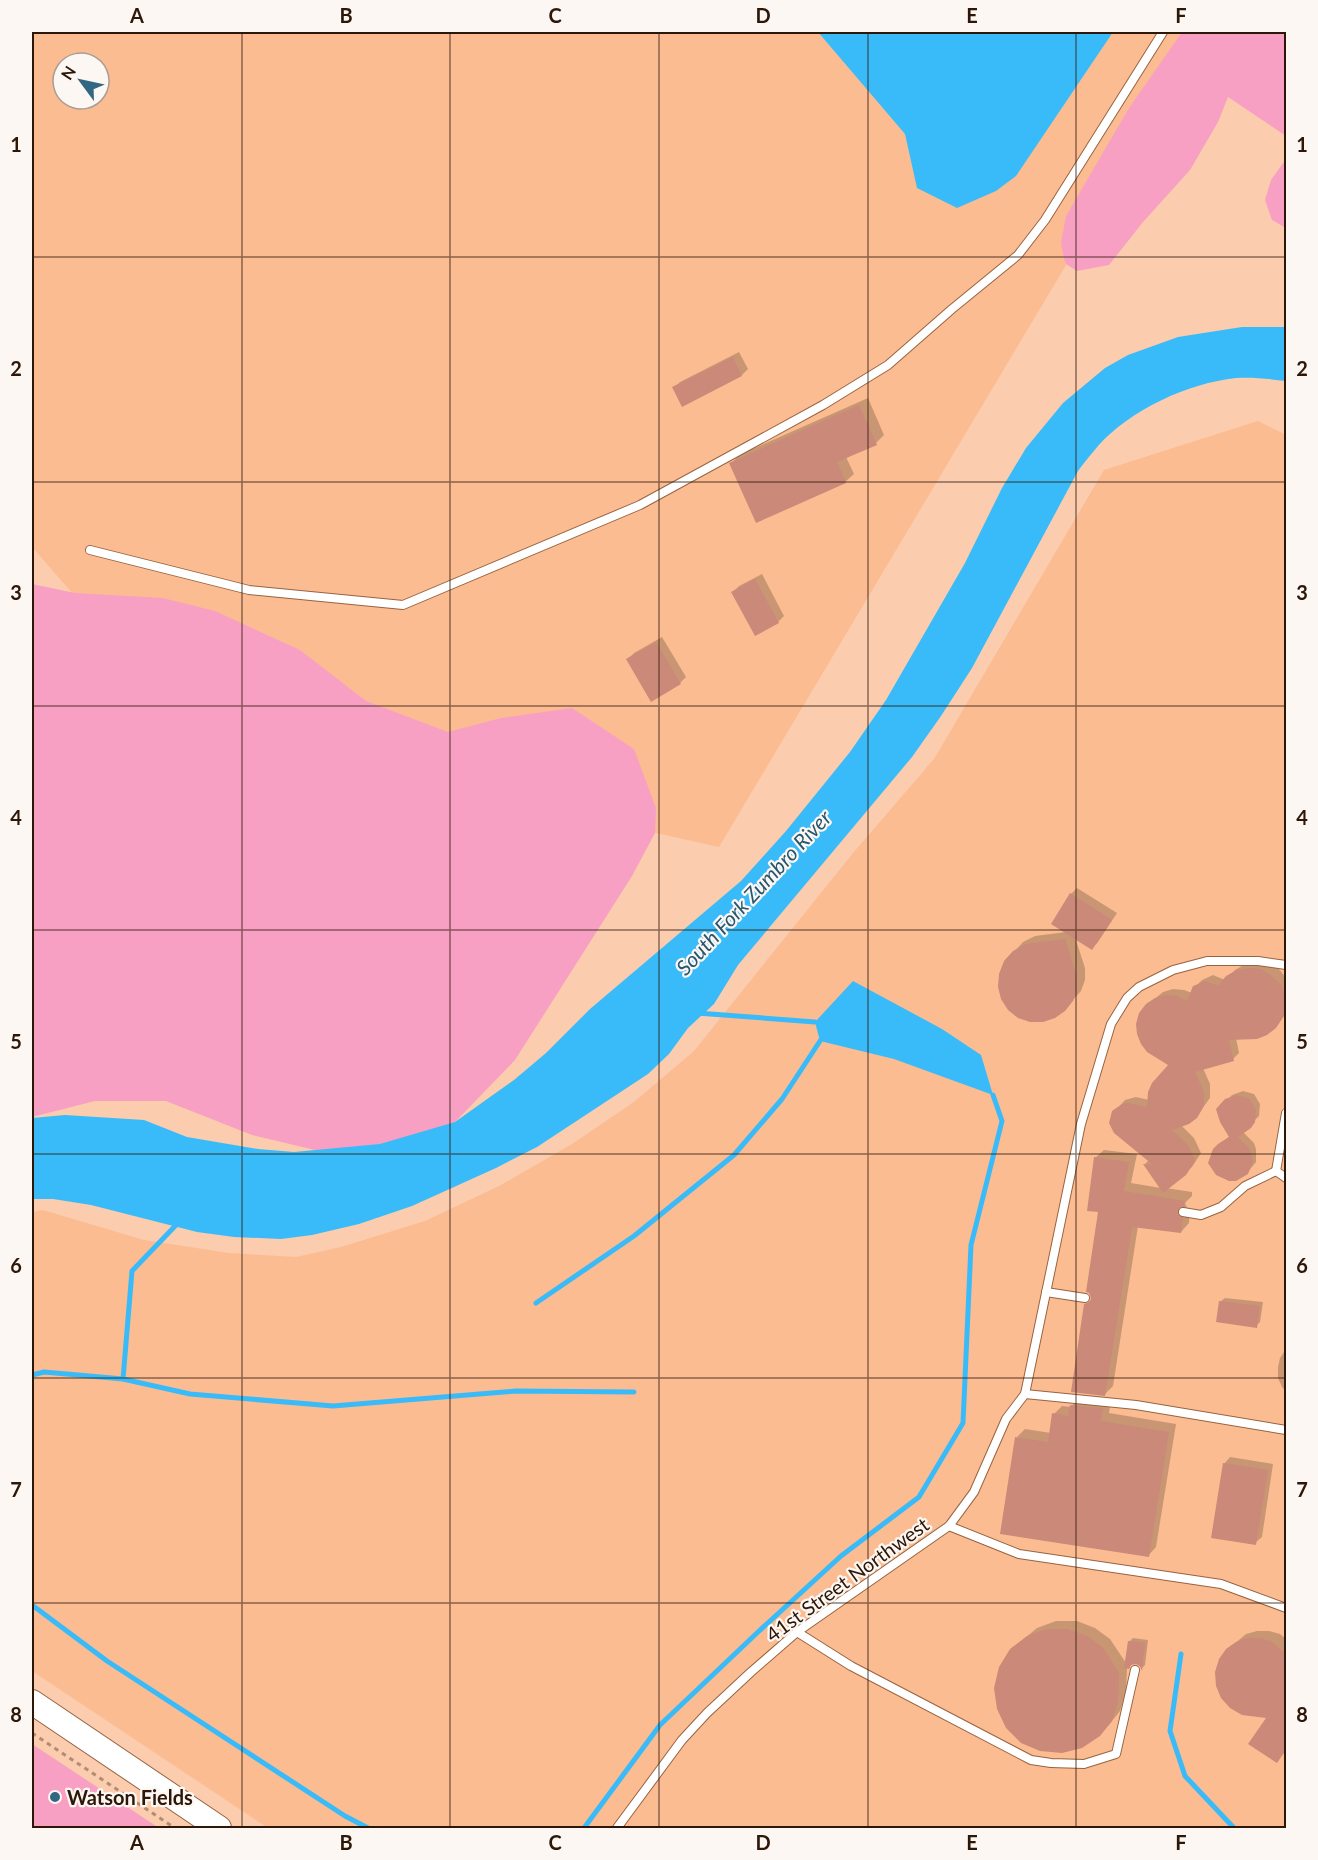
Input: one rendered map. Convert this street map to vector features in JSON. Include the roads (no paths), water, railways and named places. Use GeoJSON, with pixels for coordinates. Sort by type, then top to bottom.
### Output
{"type":"FeatureCollection","features":[{"type":"Feature","properties":{"kind":"main road"},"geometry":{"type":"LineString","coordinates":[[32,1702],[219,1828]]}},
{"type":"Feature","properties":{"kind":"lane"},"geometry":{"type":"LineString","coordinates":[[90,550],[249,590],[403,604],[640,505],[823,405],[888,365],[1018,255],[1045,220],[1162,32]]}},
{"type":"Feature","properties":{"kind":"lane"},"geometry":{"type":"LineString","coordinates":[[1287,965],[1257,961],[1207,961],[1173,970],[1139,987],[1127,999],[1111,1024],[1081,1124],[1025,1394],[1136,1405],[1287,1430]]}},
{"type":"Feature","properties":{"kind":"lane"},"geometry":{"type":"LineString","coordinates":[[1276,1171],[1287,1113]]}},
{"type":"Feature","properties":{"kind":"lane"},"geometry":{"type":"LineString","coordinates":[[1276,1171],[1287,1178]]}},
{"type":"Feature","properties":{"kind":"lane"},"geometry":{"type":"LineString","coordinates":[[1183,1212],[1201,1215],[1221,1207],[1245,1186],[1276,1171]]}},
{"type":"Feature","properties":{"kind":"lane"},"geometry":{"type":"LineString","coordinates":[[1046,1292],[1085,1298]]}},
{"type":"Feature","properties":{"kind":"lane","name":"41st Street Northwest"},"geometry":{"type":"LineString","coordinates":[[617,1828],[682,1740],[744,1679],[797,1632],[950,1526],[974,1492],[1006,1419],[1025,1394]]}},
{"type":"Feature","properties":{"kind":"lane"},"geometry":{"type":"LineString","coordinates":[[950,1526],[1019,1554],[1221,1584],[1287,1608]]}},
{"type":"Feature","properties":{"kind":"lane"},"geometry":{"type":"LineString","coordinates":[[797,1632],[851,1666],[1031,1760],[1051,1764],[1084,1764],[1116,1754],[1136,1670]]}},
{"type":"Feature","properties":{"kind":"water"},"geometry":{"type":"Polygon","coordinates":[[[818,32],[1113,32],[1016,176],[996,191],[957,208],[917,188],[905,134],[818,32]]]}},
{"type":"Feature","properties":{"kind":"water","name":"South Fork Zumbro River"},"geometry":{"type":"Polygon","coordinates":[[[1242,327],[1286,327],[1286,381],[1236,378],[1180,392],[1161,400],[1126,421],[1098,446],[1078,471],[972,668],[912,757],[738,965],[714,1004],[688,1028],[669,1054],[648,1074],[537,1147],[496,1168],[412,1206],[359,1224],[312,1235],[281,1239],[234,1237],[197,1232],[91,1205],[53,1199],[32,1199],[32,1118],[65,1115],[144,1120],[187,1137],[258,1149],[294,1152],[380,1144],[455,1122],[514,1080],[546,1053],[590,1009],[741,881],[786,831],[850,752],[886,700],[965,563],[1002,488],[1026,448],[1063,403],[1105,368],[1128,355],[1178,337],[1242,327]]]}},
{"type":"Feature","properties":{"kind":"water"},"geometry":{"type":"Polygon","coordinates":[[[853,981],[942,1029],[981,1055],[993,1095],[894,1059],[820,1041],[815,1022],[853,981]]]}},
{"type":"Feature","properties":{"kind":"waterway"},"geometry":{"type":"LineString","coordinates":[[697,1013],[815,1022]]}},
{"type":"Feature","properties":{"kind":"waterway"},"geometry":{"type":"LineString","coordinates":[[536,1303],[634,1236],[734,1155],[782,1099],[820,1041]]}},
{"type":"Feature","properties":{"kind":"waterway"},"geometry":{"type":"LineString","coordinates":[[584,1828],[660,1725],[841,1556],[919,1497],[963,1423],[971,1245],[1002,1121],[993,1095]]}},
{"type":"Feature","properties":{"kind":"waterway"},"geometry":{"type":"LineString","coordinates":[[123,1379],[132,1271],[178,1223]]}},
{"type":"Feature","properties":{"kind":"waterway"},"geometry":{"type":"LineString","coordinates":[[32,1375],[44,1372],[123,1379],[190,1394],[333,1406],[516,1391],[634,1392]]}},
{"type":"Feature","properties":{"kind":"waterway"},"geometry":{"type":"LineString","coordinates":[[32,1605],[107,1661],[345,1816],[368,1828]]}},
{"type":"Feature","properties":{"kind":"waterway"},"geometry":{"type":"LineString","coordinates":[[1181,1654],[1170,1731],[1185,1776],[1234,1828]]}},
{"type":"Feature","properties":{"kind":"place","name":"Watson Fields"},"geometry":{"type":"Point","coordinates":[55,1797]}}]}
